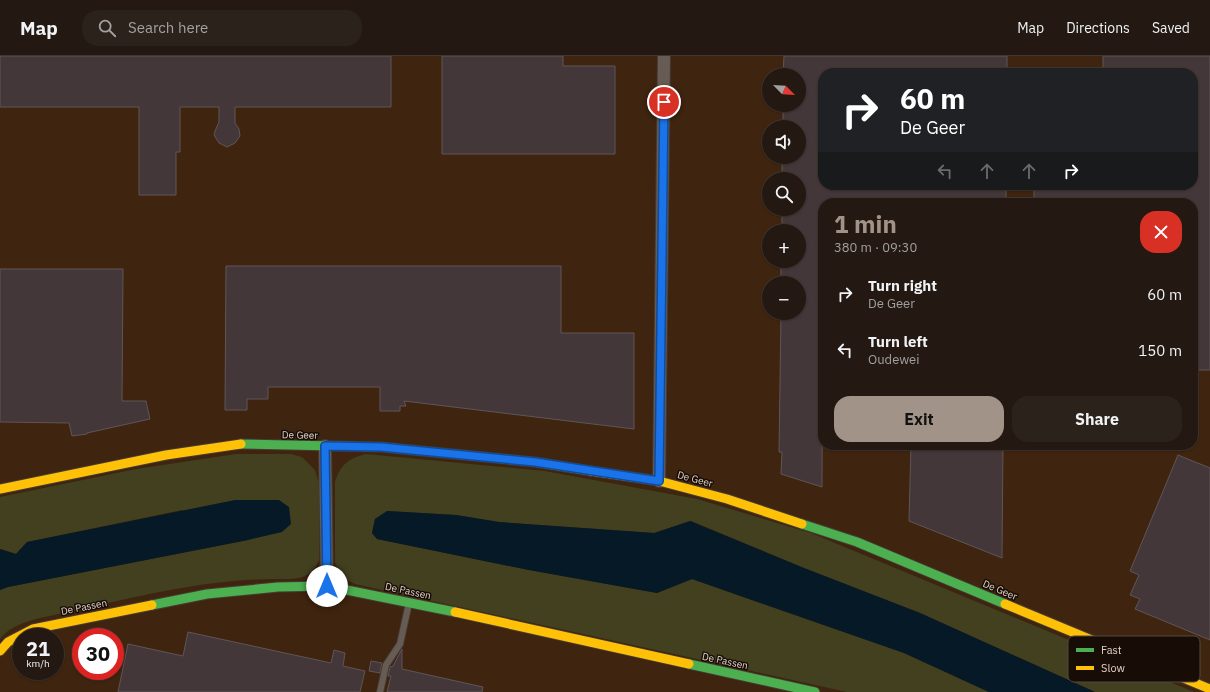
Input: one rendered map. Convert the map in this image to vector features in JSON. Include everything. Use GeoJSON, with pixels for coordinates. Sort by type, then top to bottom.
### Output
{"type":"FeatureCollection","features":[{"type":"Feature","properties":{"kind":"street"},"geometry":{"type":"LineString","coordinates":[[659,481],[664,56]]}},
{"type":"Feature","properties":{"kind":"street","name":"De Geer"},"geometry":{"type":"LineString","coordinates":[[0,489],[166,455],[235,444],[381,447],[535,462],[659,481],[734,501],[857,542],[1083,636]]}},
{"type":"Feature","properties":{"kind":"street"},"geometry":{"type":"LineString","coordinates":[[325,446],[327,586]]}},
{"type":"Feature","properties":{"kind":"street","name":"De Passen"},"geometry":{"type":"LineString","coordinates":[[0,651],[8,642],[33,629],[207,594],[278,587],[327,586],[769,684],[815,692]]}},
{"type":"Feature","properties":{"kind":"street","name":"De Geer"},"geometry":{"type":"LineString","coordinates":[[1193,682],[1210,689]]}},
{"type":"Feature","properties":{"kind":"lane"},"geometry":{"type":"LineString","coordinates":[[380,692],[386,665],[400,644],[409,603]]}},
{"type":"Feature","properties":{"kind":"shaded area"},"geometry":{"type":"Polygon","coordinates":[[[0,56],[1210,56],[1210,692],[0,692],[0,56]]]}},
{"type":"Feature","properties":{"kind":"shaded area"},"geometry":{"type":"Polygon","coordinates":[[[236,454],[291,454],[302,457],[315,470],[319,483],[319,560],[311,572],[295,579],[245,580],[157,592],[29,621],[12,628],[0,639],[0,590],[8,587],[248,540],[182,510],[27,542],[16,554],[0,549],[0,497],[136,469],[236,454]]]}},
{"type":"Feature","properties":{"kind":"shaded area"},"geometry":{"type":"Polygon","coordinates":[[[366,454],[545,471],[697,499],[811,533],[1068,640],[1068,680],[920,613],[804,568],[691,521],[655,533],[499,522],[456,515],[388,511],[375,519],[372,533],[377,539],[529,570],[657,593],[692,579],[904,653],[989,692],[847,692],[355,584],[343,578],[335,563],[335,482],[337,476],[346,463],[366,454]]]}},
{"type":"Feature","properties":{"kind":"shaded area"},"geometry":{"type":"Polygon","coordinates":[[[1073,682],[1170,682],[1194,692],[1095,692],[1073,682]]]}},
{"type":"Feature","properties":{"kind":"water"},"geometry":{"type":"Polygon","coordinates":[[[235,500],[279,500],[289,507],[291,524],[282,532],[248,540],[8,587],[0,590],[0,549],[16,554],[27,542],[235,500]]]}},
{"type":"Feature","properties":{"kind":"water"},"geometry":{"type":"Polygon","coordinates":[[[387,511],[456,515],[499,522],[654,533],[690,521],[804,568],[920,613],[1068,680],[1068,682],[1073,682],[1095,692],[989,692],[904,653],[692,579],[657,593],[529,570],[377,539],[372,533],[375,519],[387,511]]]}},
{"type":"Feature","properties":{"kind":"building"},"geometry":{"type":"Polygon","coordinates":[[[0,56],[391,56],[391,107],[235,107],[235,123],[239,129],[240,136],[235,143],[227,147],[219,143],[214,135],[219,122],[219,107],[180,107],[180,152],[176,152],[176,195],[139,195],[139,107],[0,107],[0,56]]]}},
{"type":"Feature","properties":{"kind":"building"},"geometry":{"type":"Polygon","coordinates":[[[442,56],[563,56],[563,66],[615,66],[615,154],[442,154],[442,56]]]}},
{"type":"Feature","properties":{"kind":"building"},"geometry":{"type":"Polygon","coordinates":[[[784,56],[1007,56],[1007,68],[818,68],[818,190],[1006,190],[1006,198],[818,198],[818,450],[822,450],[822,487],[781,474],[782,452],[779,452],[781,320],[806,320],[806,276],[781,276],[781,268],[806,268],[806,224],[782,224],[782,216],[806,216],[806,172],[782,172],[782,164],[806,164],[806,120],[783,120],[783,112],[806,112],[806,68],[783,68],[784,56]]]}},
{"type":"Feature","properties":{"kind":"building"},"geometry":{"type":"Polygon","coordinates":[[[1103,56],[1210,56],[1210,370],[1198,370],[1198,198],[1034,198],[1034,190],[1198,190],[1198,68],[1103,68],[1103,56]]]}},
{"type":"Feature","properties":{"kind":"building"},"geometry":{"type":"Polygon","coordinates":[[[226,266],[561,266],[561,333],[634,333],[634,429],[404,401],[406,406],[400,406],[400,411],[380,411],[380,387],[268,387],[268,399],[247,399],[247,410],[225,410],[226,266]]]}},
{"type":"Feature","properties":{"kind":"building"},"geometry":{"type":"Polygon","coordinates":[[[0,269],[123,269],[122,401],[146,401],[150,419],[87,434],[72,436],[69,423],[0,422],[0,269]]]}},
{"type":"Feature","properties":{"kind":"building"},"geometry":{"type":"Polygon","coordinates":[[[911,450],[1003,450],[1002,558],[909,521],[911,450]]]}},
{"type":"Feature","properties":{"kind":"building"},"geometry":{"type":"Polygon","coordinates":[[[1178,455],[1210,468],[1210,640],[1135,609],[1140,599],[1130,595],[1139,575],[1130,571],[1178,455]]]}},
{"type":"Feature","properties":{"kind":"building"},"geometry":{"type":"Polygon","coordinates":[[[188,632],[331,663],[334,650],[345,653],[343,666],[365,671],[360,692],[118,692],[120,680],[124,680],[124,663],[128,644],[183,656],[188,632]]]}},
{"type":"Feature","properties":{"kind":"building"},"geometry":{"type":"Polygon","coordinates":[[[402,649],[402,669],[483,687],[482,692],[387,692],[391,676],[388,676],[390,667],[393,666],[402,649]]]}},
{"type":"Feature","properties":{"kind":"building"},"geometry":{"type":"Polygon","coordinates":[[[371,661],[382,663],[380,673],[369,671],[371,661]]]}},
{"type":"Feature","properties":{"kind":"traffic: fast"},"geometry":{"type":"LineString","coordinates":[[241,444],[381,447],[535,462],[591,471]]}},
{"type":"Feature","properties":{"kind":"traffic: fast"},"geometry":{"type":"LineString","coordinates":[[802,524],[857,542],[1005,604]]}},
{"type":"Feature","properties":{"kind":"traffic: fast"},"geometry":{"type":"LineString","coordinates":[[152,605],[207,594],[278,587],[327,586],[455,612]]}},
{"type":"Feature","properties":{"kind":"traffic: fast"},"geometry":{"type":"LineString","coordinates":[[689,664],[815,692]]}},
{"type":"Feature","properties":{"kind":"traffic: slow"},"geometry":{"type":"LineString","coordinates":[[0,489],[166,455],[241,444]]}},
{"type":"Feature","properties":{"kind":"traffic: slow"},"geometry":{"type":"LineString","coordinates":[[591,471],[659,481],[727,499],[802,524]]}},
{"type":"Feature","properties":{"kind":"traffic: slow"},"geometry":{"type":"LineString","coordinates":[[1005,604],[1082,636]]}},
{"type":"Feature","properties":{"kind":"traffic: slow"},"geometry":{"type":"LineString","coordinates":[[0,651],[8,642],[33,629],[152,605]]}},
{"type":"Feature","properties":{"kind":"traffic: slow"},"geometry":{"type":"LineString","coordinates":[[455,612],[689,664]]}},
{"type":"Feature","properties":{"kind":"traffic: slow"},"geometry":{"type":"LineString","coordinates":[[1193,682],[1210,689]]}},
{"type":"Feature","properties":{"kind":"route"},"geometry":{"type":"LineString","coordinates":[[327,586],[325,446],[381,447],[535,462],[659,481],[664,102]]}}]}
